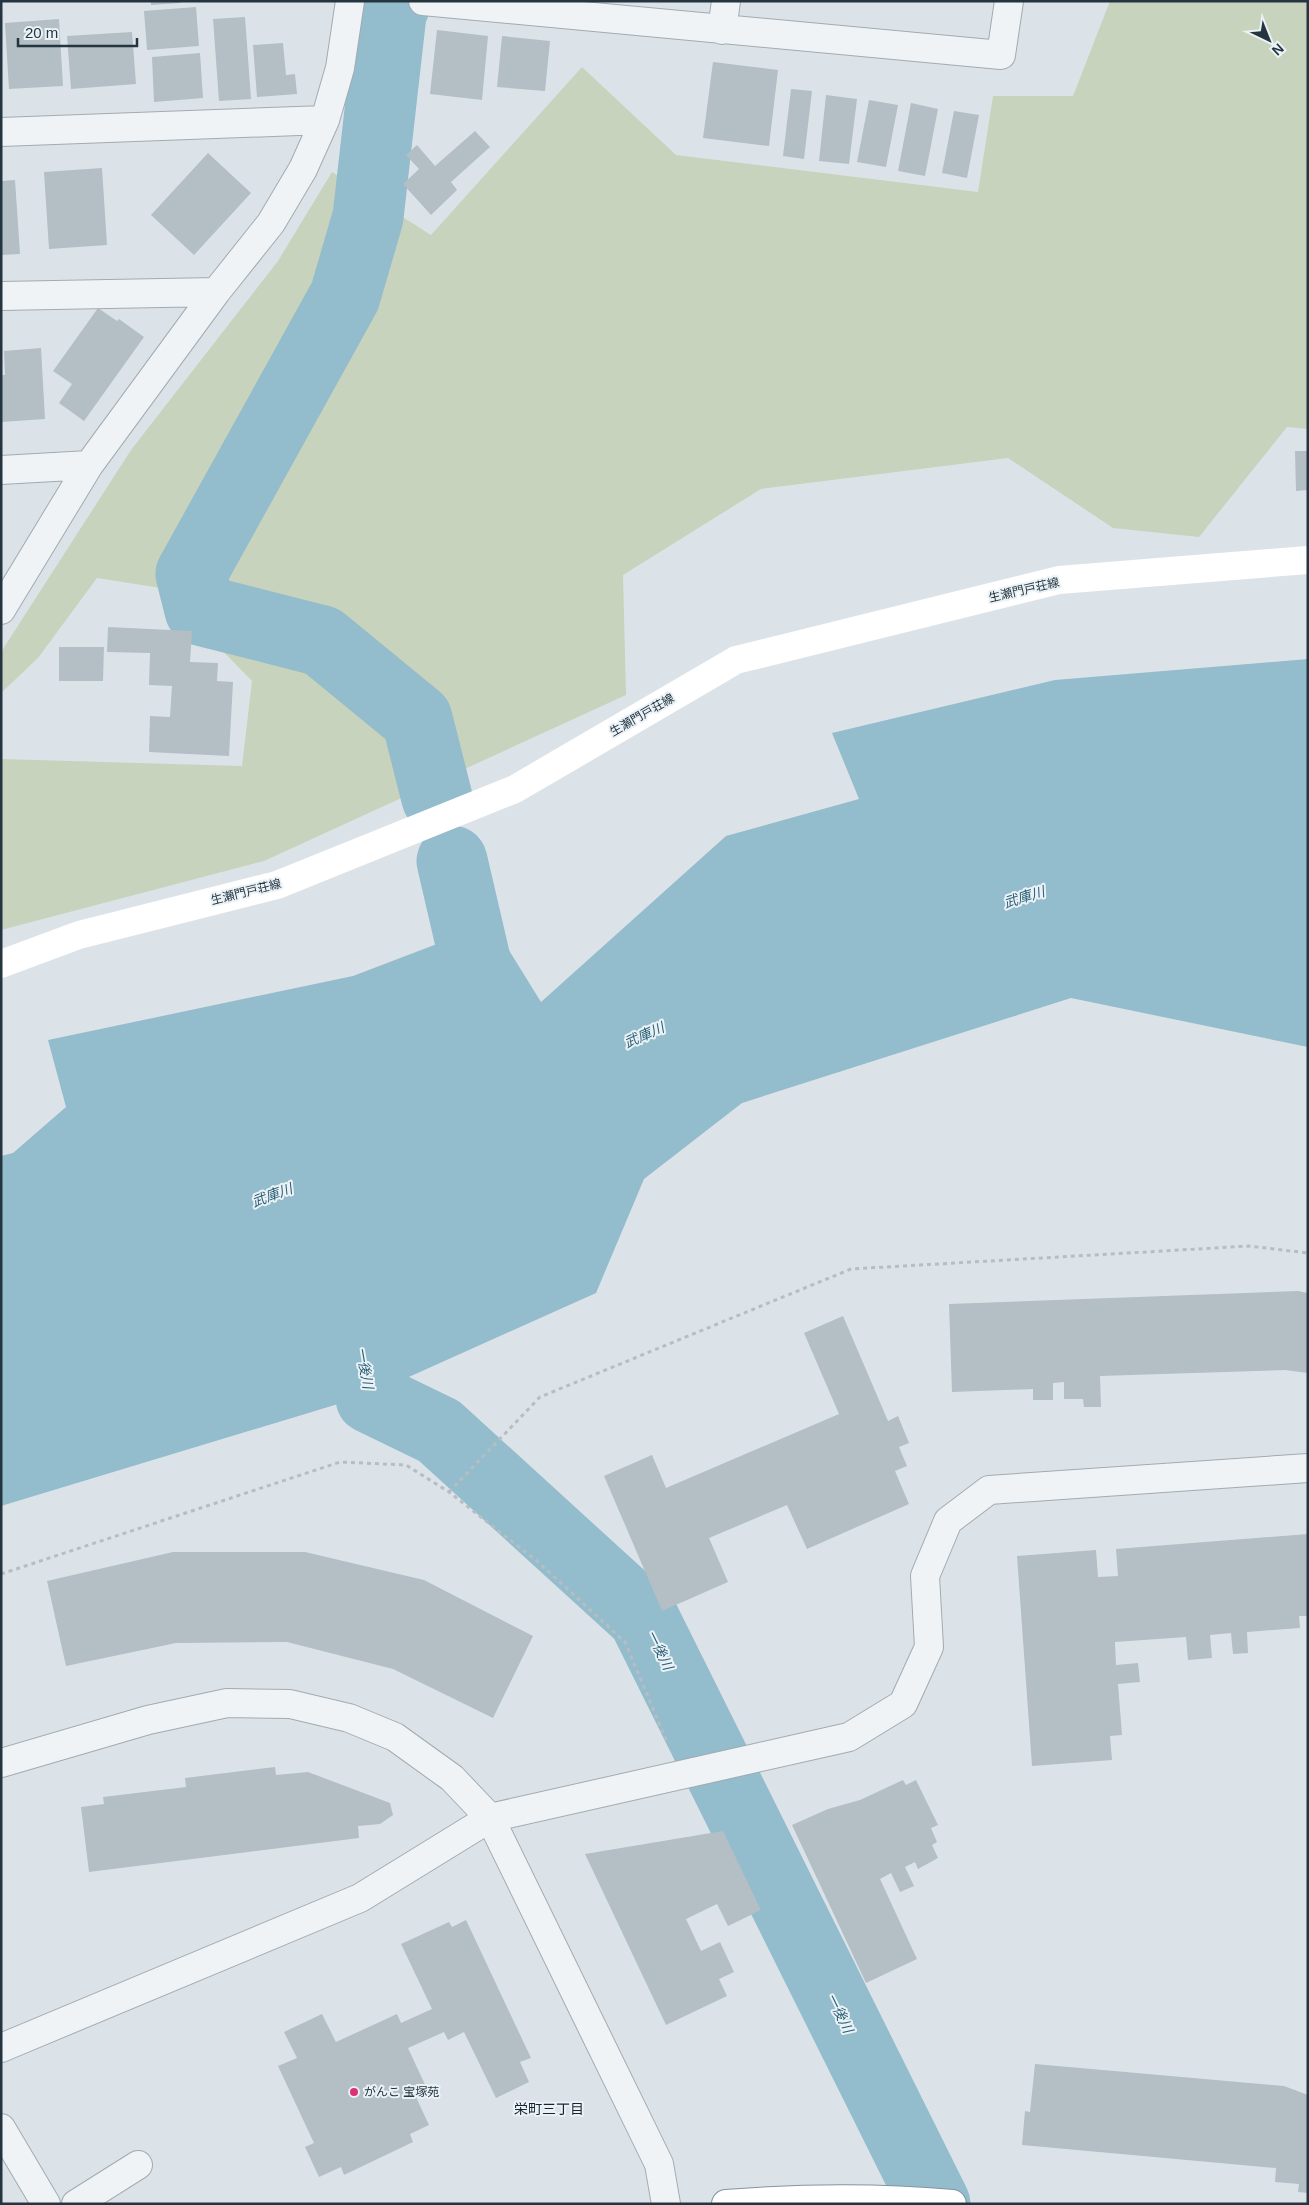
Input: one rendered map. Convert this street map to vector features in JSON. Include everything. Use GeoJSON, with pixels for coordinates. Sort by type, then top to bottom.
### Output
{"type":"FeatureCollection","features":[{"type":"Feature","properties":{"kind":"main road","name":"生瀬門戸荘線"},"geometry":{"type":"LineString","coordinates":[[1,964],[79,935],[277,885],[515,788],[736,660],[1059,580],[1308,560]]}},
{"type":"Feature","properties":{"kind":"main road"},"geometry":{"type":"LineString","coordinates":[[726,2204],[798,2200],[905,2200],[952,2204]]}},
{"type":"Feature","properties":{"kind":"street"},"geometry":{"type":"LineString","coordinates":[[1,610],[89,465],[216,292],[271,223],[303,169],[325,120],[340,68],[350,1]]}},
{"type":"Feature","properties":{"kind":"street"},"geometry":{"type":"LineString","coordinates":[[423,1],[1001,55],[1009,1]]}},
{"type":"Feature","properties":{"kind":"street"},"geometry":{"type":"LineString","coordinates":[[722,30],[726,1]]}},
{"type":"Feature","properties":{"kind":"street"},"geometry":{"type":"LineString","coordinates":[[1,132],[325,120]]}},
{"type":"Feature","properties":{"kind":"street"},"geometry":{"type":"LineString","coordinates":[[1,296],[216,292]]}},
{"type":"Feature","properties":{"kind":"street"},"geometry":{"type":"LineString","coordinates":[[1,470],[89,465]]}},
{"type":"Feature","properties":{"kind":"street"},"geometry":{"type":"LineString","coordinates":[[1,2048],[360,1898],[490,1818],[850,1736],[902,1704],[929,1647],[925,1576],[948,1521],[989,1490],[1308,1468]]}},
{"type":"Feature","properties":{"kind":"street"},"geometry":{"type":"LineString","coordinates":[[1,1763],[148,1720],[227,1702],[290,1704],[349,1718],[395,1737],[452,1778],[490,1818],[659,2164],[666,2204]]}},
{"type":"Feature","properties":{"kind":"street"},"geometry":{"type":"LineString","coordinates":[[1,2128],[46,2204]]}},
{"type":"Feature","properties":{"kind":"street"},"geometry":{"type":"LineString","coordinates":[[76,2204],[138,2165]]}},
{"type":"Feature","properties":{"kind":"path"},"geometry":{"type":"LineString","coordinates":[[449,1492],[540,1397],[851,1270],[1249,1246],[1308,1253]]}},
{"type":"Feature","properties":{"kind":"path"},"geometry":{"type":"LineString","coordinates":[[1,1574],[340,1462],[406,1465],[449,1492],[537,1560],[625,1642],[688,1774]]}},
{"type":"Feature","properties":{"kind":"green space"},"geometry":{"type":"Polygon","coordinates":[[[1110,1],[1308,1],[1308,429],[1287,427],[1199,537],[1113,528],[1008,458],[761,489],[623,575],[626,695],[264,861],[1,930],[1,759],[242,766],[252,681],[161,588],[97,578],[38,658],[1,693],[1,652],[131,450],[278,261],[332,172],[431,235],[582,67],[676,155],[978,192],[993,96],[1073,96],[1110,1]]]}},
{"type":"Feature","properties":{"kind":"water","name":"武庫川"},"geometry":{"type":"Polygon","coordinates":[[[1308,659],[1308,1047],[1071,998],[742,1103],[644,1179],[596,1293],[371,1394],[1,1506],[1,1156],[13,1153],[66,1107],[48,1040],[353,976],[492,923],[541,1002],[726,836],[859,799],[832,733],[1055,680],[1308,659]]]}},
{"type":"Feature","properties":{"kind":"building"},"geometry":{"type":"Polygon","coordinates":[[[151,1],[180,1],[180,3],[151,5],[151,1]]]}},
{"type":"Feature","properties":{"kind":"building"},"geometry":{"type":"Polygon","coordinates":[[[196,7],[199,46],[147,50],[144,11],[196,7]]]}},
{"type":"Feature","properties":{"kind":"building"},"geometry":{"type":"Polygon","coordinates":[[[245,17],[251,99],[219,101],[213,19],[245,17]]]}},
{"type":"Feature","properties":{"kind":"building"},"geometry":{"type":"Polygon","coordinates":[[[59,19],[63,86],[9,89],[5,23],[59,19]]]}},
{"type":"Feature","properties":{"kind":"building"},"geometry":{"type":"Polygon","coordinates":[[[437,30],[488,36],[482,100],[430,94],[437,30]]]}},
{"type":"Feature","properties":{"kind":"building"},"geometry":{"type":"Polygon","coordinates":[[[132,32],[136,84],[71,89],[67,36],[132,32]]]}},
{"type":"Feature","properties":{"kind":"building"},"geometry":{"type":"Polygon","coordinates":[[[502,36],[550,41],[545,91],[497,87],[502,36]]]}},
{"type":"Feature","properties":{"kind":"building"},"geometry":{"type":"Polygon","coordinates":[[[283,43],[286,75],[295,74],[297,94],[257,97],[253,45],[283,43]]]}},
{"type":"Feature","properties":{"kind":"building"},"geometry":{"type":"Polygon","coordinates":[[[200,53],[203,98],[154,102],[152,57],[200,53]]]}},
{"type":"Feature","properties":{"kind":"building"},"geometry":{"type":"Polygon","coordinates":[[[713,62],[778,70],[769,146],[703,138],[713,62]]]}},
{"type":"Feature","properties":{"kind":"building"},"geometry":{"type":"Polygon","coordinates":[[[791,89],[812,91],[804,159],[783,156],[791,89]]]}},
{"type":"Feature","properties":{"kind":"building"},"geometry":{"type":"Polygon","coordinates":[[[826,95],[857,99],[849,164],[819,161],[826,95]]]}},
{"type":"Feature","properties":{"kind":"building"},"geometry":{"type":"Polygon","coordinates":[[[869,100],[898,105],[886,167],[857,162],[869,100]]]}},
{"type":"Feature","properties":{"kind":"building"},"geometry":{"type":"Polygon","coordinates":[[[911,103],[938,109],[925,176],[898,171],[911,103]]]}},
{"type":"Feature","properties":{"kind":"building"},"geometry":{"type":"Polygon","coordinates":[[[954,111],[979,115],[967,178],[942,173],[954,111]]]}},
{"type":"Feature","properties":{"kind":"building"},"geometry":{"type":"Polygon","coordinates":[[[475,131],[490,147],[451,182],[457,190],[431,215],[403,184],[419,169],[406,155],[417,145],[435,166],[475,131]]]}},
{"type":"Feature","properties":{"kind":"building"},"geometry":{"type":"Polygon","coordinates":[[[208,153],[251,193],[194,255],[151,215],[208,153]]]}},
{"type":"Feature","properties":{"kind":"building"},"geometry":{"type":"Polygon","coordinates":[[[102,168],[107,245],[49,249],[44,172],[102,168]]]}},
{"type":"Feature","properties":{"kind":"building"},"geometry":{"type":"Polygon","coordinates":[[[15,180],[20,254],[1,255],[1,181],[15,180]]]}},
{"type":"Feature","properties":{"kind":"building"},"geometry":{"type":"Polygon","coordinates":[[[98,308],[117,321],[119,319],[144,337],[84,421],[59,403],[72,384],[53,371],[98,308]]]}},
{"type":"Feature","properties":{"kind":"building"},"geometry":{"type":"Polygon","coordinates":[[[41,348],[45,419],[1,422],[1,375],[5,375],[4,351],[41,348]]]}},
{"type":"Feature","properties":{"kind":"building"},"geometry":{"type":"Polygon","coordinates":[[[1295,451],[1308,451],[1308,490],[1296,491],[1295,451]]]}},
{"type":"Feature","properties":{"kind":"building"},"geometry":{"type":"Polygon","coordinates":[[[108,627],[192,631],[190,662],[218,663],[217,681],[233,682],[229,756],[149,752],[150,716],[170,717],[172,686],[149,685],[150,653],[107,652],[108,627]]]}},
{"type":"Feature","properties":{"kind":"building"},"geometry":{"type":"Polygon","coordinates":[[[59,647],[104,647],[103,681],[59,681],[59,647]]]}},
{"type":"Feature","properties":{"kind":"building"},"geometry":{"type":"Polygon","coordinates":[[[1298,1291],[1308,1293],[1308,1373],[1285,1370],[1100,1376],[1101,1407],[1084,1407],[1083,1399],[1064,1399],[1064,1382],[1053,1383],[1053,1400],[1033,1400],[1033,1389],[952,1392],[949,1304],[1298,1291]]]}},
{"type":"Feature","properties":{"kind":"building"},"geometry":{"type":"Polygon","coordinates":[[[843,1316],[888,1421],[898,1416],[909,1443],[899,1447],[907,1466],[895,1471],[909,1504],[807,1549],[787,1505],[709,1538],[728,1582],[662,1611],[604,1476],[652,1455],[666,1488],[839,1414],[804,1333],[843,1316]]]}},
{"type":"Feature","properties":{"kind":"building"},"geometry":{"type":"Polygon","coordinates":[[[1308,1534],[1308,1616],[1299,1616],[1300,1628],[1247,1632],[1248,1653],[1233,1654],[1231,1633],[1210,1635],[1212,1658],[1188,1660],[1186,1637],[1115,1642],[1116,1665],[1138,1663],[1140,1682],[1118,1684],[1122,1735],[1110,1736],[1112,1760],[1032,1766],[1017,1556],[1096,1550],[1098,1577],[1118,1576],[1116,1549],[1308,1534]]]}},
{"type":"Feature","properties":{"kind":"building"},"geometry":{"type":"Polygon","coordinates":[[[173,1552],[305,1552],[424,1580],[533,1636],[493,1718],[393,1669],[287,1642],[176,1643],[66,1666],[47,1581],[173,1552]]]}},
{"type":"Feature","properties":{"kind":"building"},"geometry":{"type":"Polygon","coordinates":[[[275,1767],[276,1775],[308,1772],[390,1803],[393,1815],[380,1824],[358,1826],[359,1838],[89,1872],[81,1807],[104,1804],[103,1797],[186,1787],[185,1778],[275,1767]]]}},
{"type":"Feature","properties":{"kind":"building"},"geometry":{"type":"Polygon","coordinates":[[[903,1780],[906,1785],[916,1780],[938,1825],[931,1828],[937,1842],[932,1845],[938,1858],[918,1869],[915,1862],[905,1867],[914,1886],[900,1892],[891,1873],[880,1879],[917,1959],[866,1983],[792,1825],[828,1809],[860,1800],[903,1780]]]}},
{"type":"Feature","properties":{"kind":"building"},"geometry":{"type":"Polygon","coordinates":[[[723,1831],[761,1910],[728,1926],[717,1904],[686,1919],[701,1951],[720,1942],[734,1972],[719,1979],[727,1996],[666,2025],[585,1854],[723,1831]]]}},
{"type":"Feature","properties":{"kind":"building"},"geometry":{"type":"Polygon","coordinates":[[[466,1920],[531,2058],[520,2062],[529,2082],[496,2098],[464,2032],[448,2040],[444,2032],[408,2048],[428,2091],[416,2097],[429,2125],[410,2134],[413,2142],[344,2175],[341,2167],[319,2177],[305,2147],[314,2143],[278,2066],[297,2058],[284,2032],[322,2014],[336,2042],[397,2014],[401,2023],[432,2009],[401,1944],[449,1922],[452,1927],[466,1920]]]}},
{"type":"Feature","properties":{"kind":"building"},"geometry":{"type":"Polygon","coordinates":[[[1035,2064],[1284,2086],[1308,2095],[1308,2193],[1298,2192],[1299,2184],[1275,2182],[1276,2168],[1022,2145],[1025,2111],[1030,2112],[1035,2064]]]}},
{"type":"Feature","properties":{"kind":"waterway"},"geometry":{"type":"LineString","coordinates":[[396,1],[391,14],[368,217],[345,296],[191,574],[200,610],[322,641],[417,719],[437,798]]}},
{"type":"Feature","properties":{"kind":"waterway"},"geometry":{"type":"LineString","coordinates":[[452,861],[491,1029]]}},
{"type":"Feature","properties":{"kind":"waterway","name":"一後川"},"geometry":{"type":"LineString","coordinates":[[353,1299],[371,1398],[439,1431],[643,1617],[935,2204]]}},
{"type":"Feature","properties":{"kind":"place","name":"がんこ 宝塚苑"},"geometry":{"type":"Point","coordinates":[354,2092]}},
{"type":"Feature","properties":{"kind":"district","name":"栄町三丁目"},"geometry":{"type":"Point","coordinates":[549,2109]}}]}
